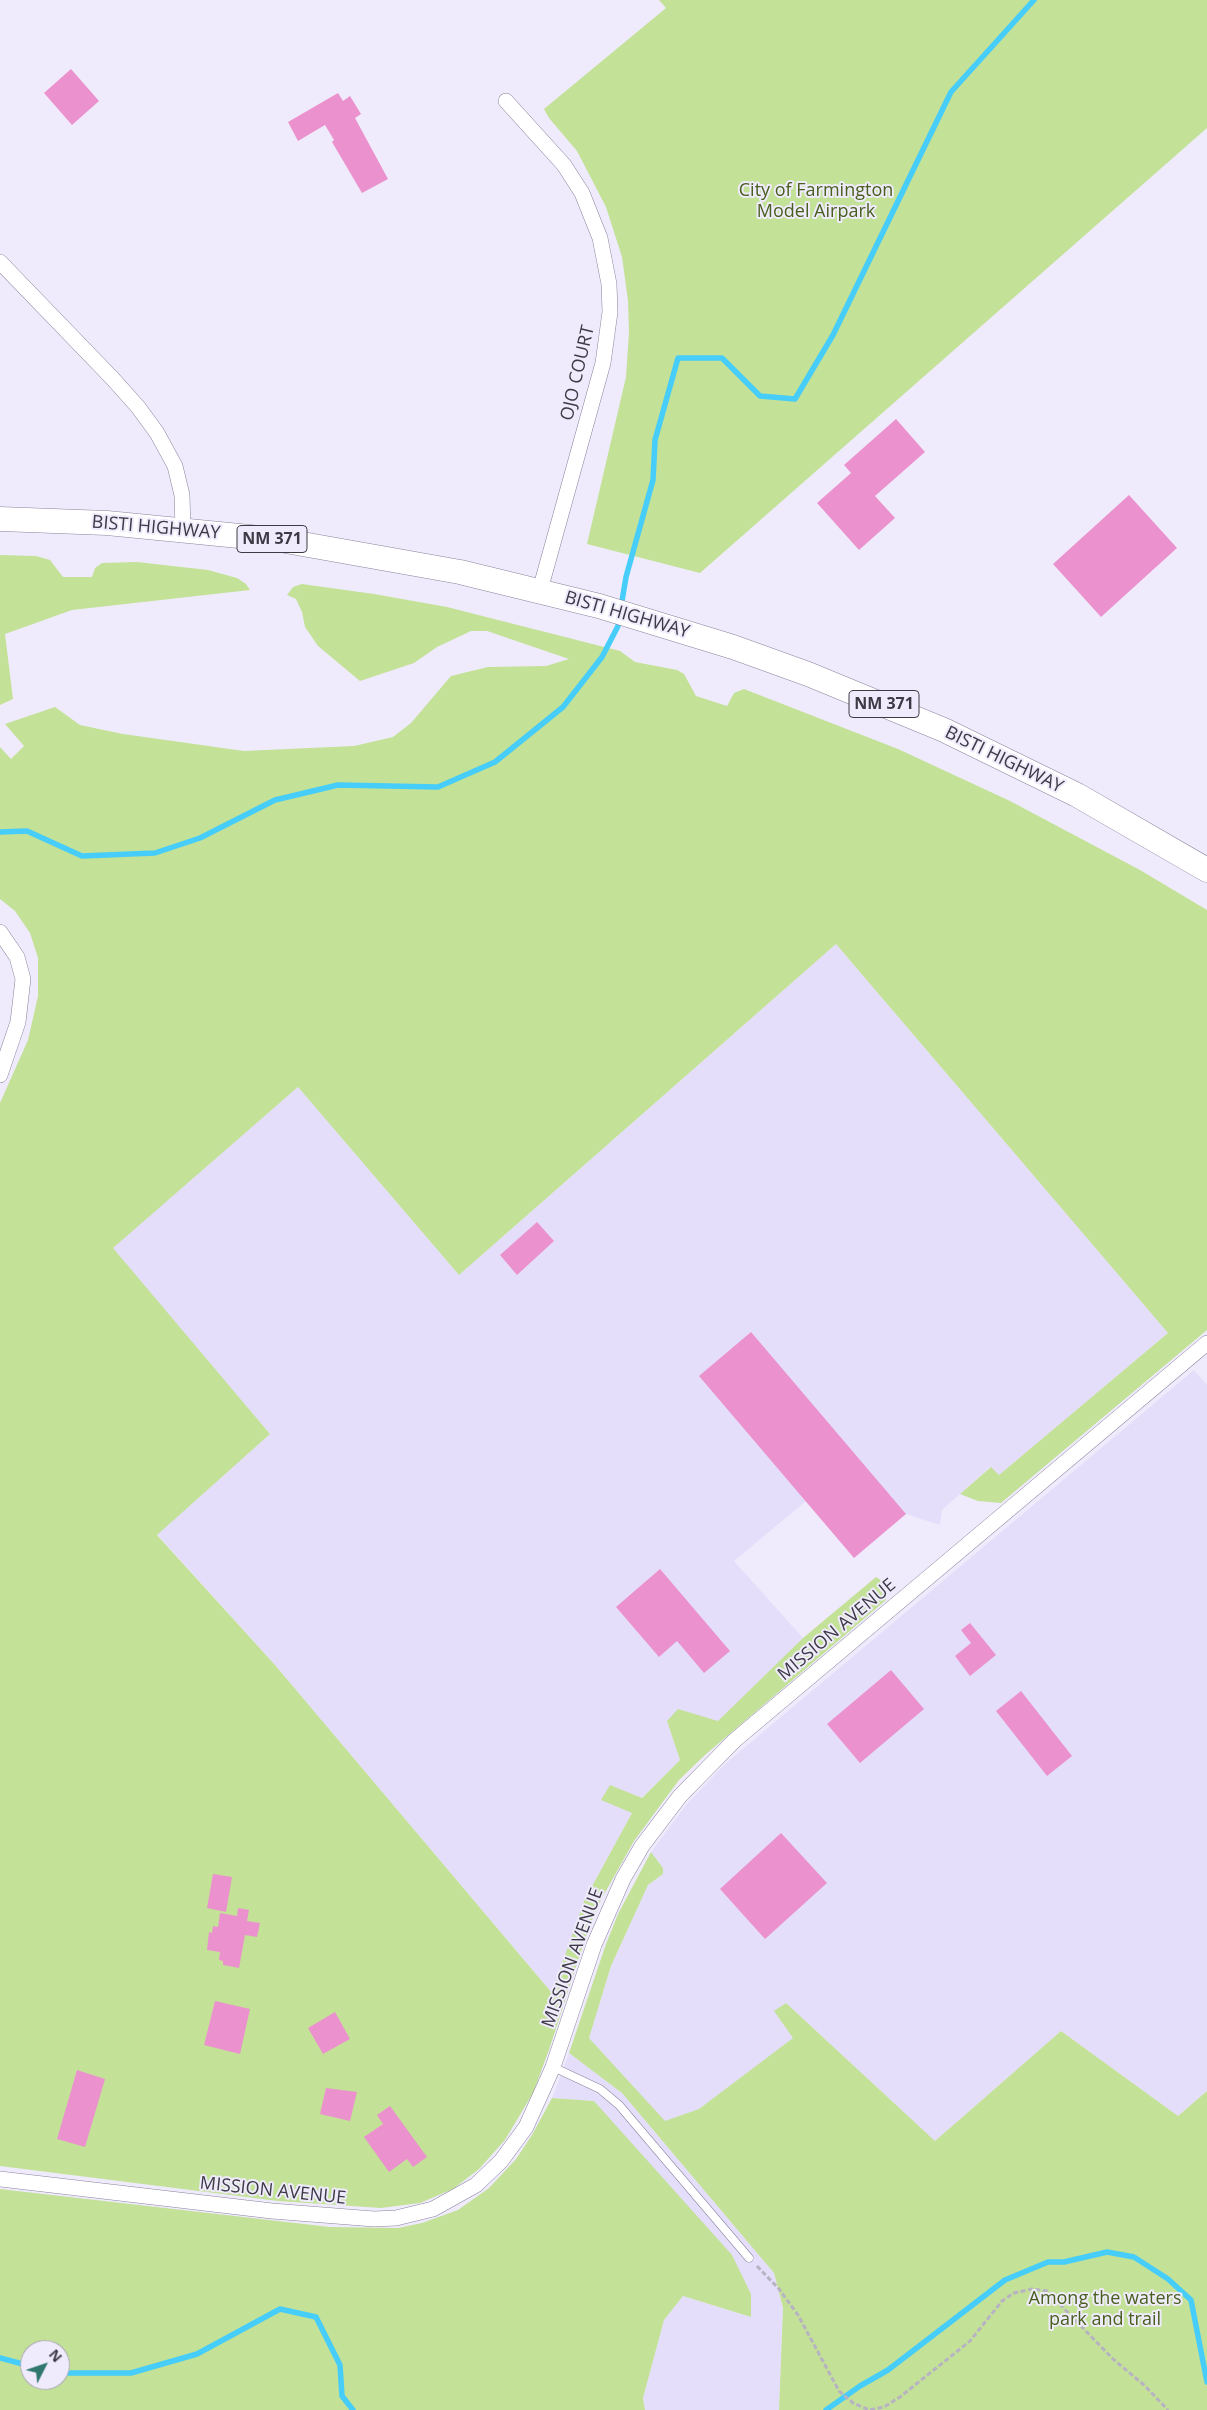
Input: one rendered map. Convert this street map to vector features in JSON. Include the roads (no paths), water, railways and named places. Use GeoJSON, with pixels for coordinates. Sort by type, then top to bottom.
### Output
{"type":"FeatureCollection","features":[{"type":"Feature","properties":{"kind":"main road","name":"BISTI HIGHWAY"},"geometry":{"type":"LineString","coordinates":[[0,519],[107,523],[280,540],[378,556],[540,590],[733,647],[879,702],[944,730],[1077,795],[1207,870]]}},
{"type":"Feature","properties":{"kind":"street","name":"OJO COURT"},"geometry":{"type":"LineString","coordinates":[[506,100],[564,165],[582,193],[600,238],[609,284],[609,321],[603,363],[540,590]]}},
{"type":"Feature","properties":{"kind":"street"},"geometry":{"type":"LineString","coordinates":[[0,262],[113,378],[158,433],[175,466],[182,495],[183,530]]}},
{"type":"Feature","properties":{"kind":"street"},"geometry":{"type":"LineString","coordinates":[[0,932],[17,957],[23,979],[18,1022],[0,1074]]}},
{"type":"Feature","properties":{"kind":"street","name":"MISSION AVENUE"},"geometry":{"type":"LineString","coordinates":[[0,2180],[272,2211],[351,2218],[396,2218],[418,2214],[461,2195],[476,2185],[501,2161],[526,2127],[553,2067],[594,1945],[622,1879],[642,1846],[684,1792],[735,1740],[1207,1343]]}},
{"type":"Feature","properties":{"kind":"lane"},"geometry":{"type":"LineString","coordinates":[[553,2067],[592,2084],[619,2105],[750,2258]]}},
{"type":"Feature","properties":{"kind":"waterway"},"geometry":{"type":"LineString","coordinates":[[621,607],[626,577],[653,480],[655,440],[678,358],[722,358],[760,396],[795,399],[833,335],[951,92],[1034,0]]}},
{"type":"Feature","properties":{"kind":"waterway"},"geometry":{"type":"LineString","coordinates":[[0,832],[27,831],[82,856],[155,853],[200,838],[275,800],[338,785],[438,787],[495,762],[563,707],[602,657],[618,626],[619,618]]}},
{"type":"Feature","properties":{"kind":"waterway"},"geometry":{"type":"LineString","coordinates":[[826,2410],[860,2386],[888,2370],[1005,2280],[1048,2262],[1064,2262],[1107,2252],[1134,2257],[1168,2279],[1191,2300],[1207,2382]]}},
{"type":"Feature","properties":{"kind":"waterway"},"geometry":{"type":"LineString","coordinates":[[70,2373],[131,2373],[197,2354],[280,2309],[316,2317],[340,2365],[342,2396],[353,2410]]}},
{"type":"Feature","properties":{"kind":"waterway"},"geometry":{"type":"LineString","coordinates":[[0,2358],[20,2363]]}},
{"type":"Feature","properties":{"kind":"park label","name":"City of Farmington Model Airpark"},"geometry":{"type":"Point","coordinates":[816,201]}},
{"type":"Feature","properties":{"kind":"park label","name":"Among the waters park and trail"},"geometry":{"type":"Point","coordinates":[1105,2309]}}]}
